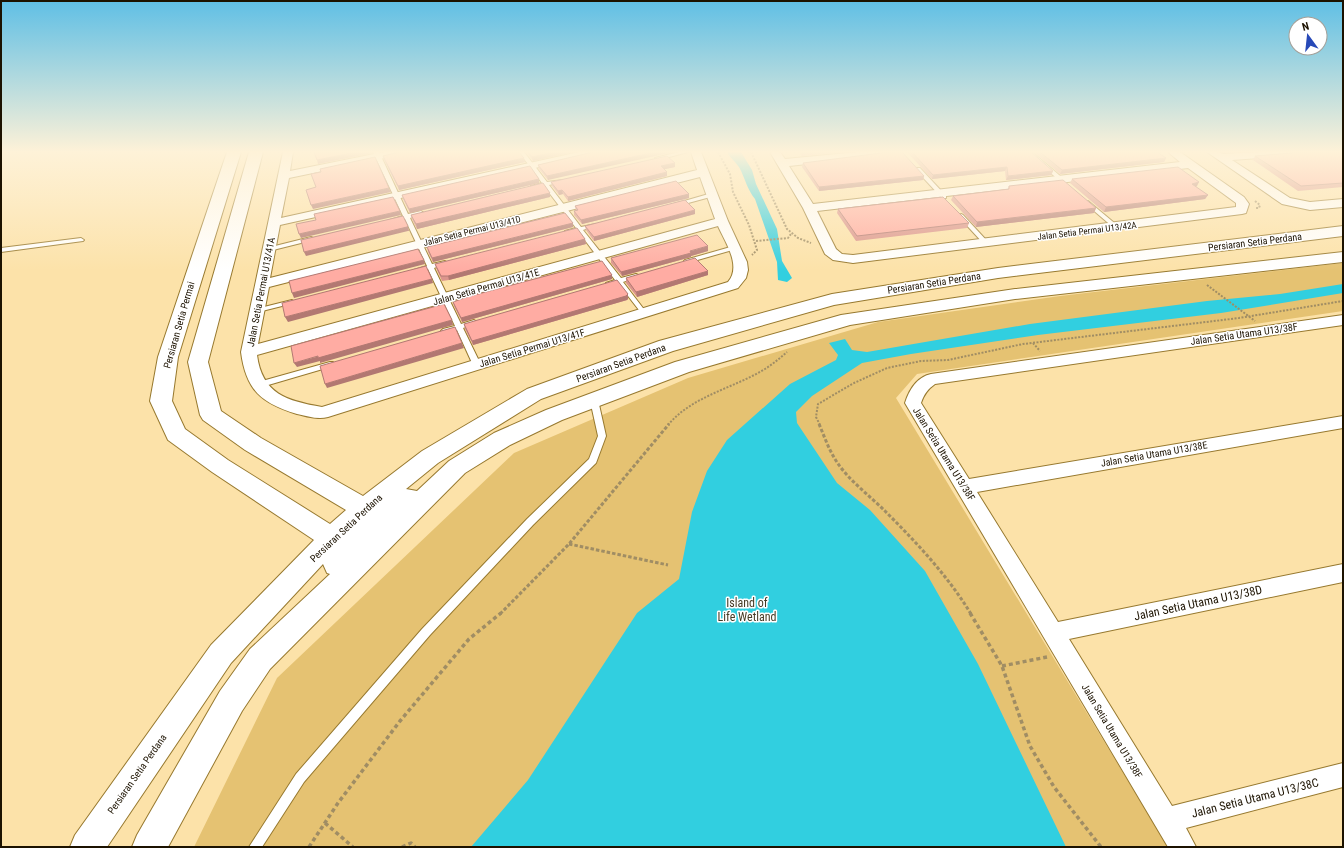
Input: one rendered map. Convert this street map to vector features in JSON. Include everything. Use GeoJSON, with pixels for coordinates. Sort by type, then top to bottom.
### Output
{"type":"FeatureCollection","features":[{"type":"Feature","properties":{"kind":"main road","name":"Persiaran Setia Permai"},"geometry":{"type":"LineString","coordinates":[[221,192],[168,357],[161,401],[176,434],[220,466],[332,538]]}},
{"type":"Feature","properties":{"kind":"main road"},"geometry":{"type":"LineString","coordinates":[[245,192],[198,362],[211,415],[363,518]]}},
{"type":"Feature","properties":{"kind":"main road","name":"Persiaran Setia Perdana"},"geometry":{"type":"LineString","coordinates":[[363,518],[430,457],[534,394],[666,346],[832,300],[998,273],[1343,231]]}},
{"type":"Feature","properties":{"kind":"main road"},"geometry":{"type":"LineString","coordinates":[[332,538],[363,518],[381,518],[425,485],[502,439],[554,416],[682,367],[848,319],[1015,294],[1343,257]]}},
{"type":"Feature","properties":{"kind":"main road"},"geometry":{"type":"LineString","coordinates":[[260,659],[457,467]]}},
{"type":"Feature","properties":{"kind":"main road"},"geometry":{"type":"LineString","coordinates":[[148,847],[231,701],[307,595],[356,544],[363,518]]}},
{"type":"Feature","properties":{"kind":"main road","name":"Persiaran Setia Perdana"},"geometry":{"type":"LineString","coordinates":[[87,847],[221,654],[332,538]]}},
{"type":"Feature","properties":{"kind":"street","name":"Jalan Setia Permai U13/41A"},"geometry":{"type":"LineString","coordinates":[[280,192],[249,352],[252,371],[258,385],[276,401],[298,409],[322,413]]}},
{"type":"Feature","properties":{"kind":"street"},"geometry":{"type":"LineString","coordinates":[[274,223],[413,192]]}},
{"type":"Feature","properties":{"kind":"street","name":"Jalan Setia Permai U13/41D"},"geometry":{"type":"LineString","coordinates":[[263,284],[628,192]]}},
{"type":"Feature","properties":{"kind":"street"},"geometry":{"type":"LineString","coordinates":[[711,192],[740,262]]}},
{"type":"Feature","properties":{"kind":"street"},"geometry":{"type":"LineString","coordinates":[[799,192],[826,243]]}},
{"type":"Feature","properties":{"kind":"street"},"geometry":{"type":"LineString","coordinates":[[809,208],[952,192]]}},
{"type":"Feature","properties":{"kind":"street","name":"Jalan Setia Permai U13/42A"},"geometry":{"type":"LineString","coordinates":[[826,243],[830,251],[838,257],[853,259],[1242,210],[1244,204],[1228,192]]}},
{"type":"Feature","properties":{"kind":"street"},"geometry":{"type":"LineString","coordinates":[[1272,192],[1286,201],[1310,206],[1343,203]]}},
{"type":"Feature","properties":{"kind":"street","name":"Jalan Setia Permai U13/41E"},"geometry":{"type":"LineString","coordinates":[[249,352],[722,221]]}},
{"type":"Feature","properties":{"kind":"street","name":"Jalan Setia Permai U13/41F"},"geometry":{"type":"LineString","coordinates":[[322,413],[733,285],[739,278],[741,270],[740,262]]}},
{"type":"Feature","properties":{"kind":"street","name":"Jalan Setia Utama U13/38F"},"geometry":{"type":"LineString","coordinates":[[1183,847],[913,403],[916,393],[922,385],[931,379],[1343,320]]}},
{"type":"Feature","properties":{"kind":"street","name":"Jalan Setia Utama U13/38E"},"geometry":{"type":"LineString","coordinates":[[965,487],[1343,422]]}},
{"type":"Feature","properties":{"kind":"street","name":"Jalan Setia Utama U13/38D"},"geometry":{"type":"LineString","coordinates":[[1052,633],[1343,573]]}},
{"type":"Feature","properties":{"kind":"street","name":"Jalan Setia Utama U13/38C"},"geometry":{"type":"LineString","coordinates":[[1167,820],[1343,775]]}},
{"type":"Feature","properties":{"kind":"lane"},"geometry":{"type":"LineString","coordinates":[[395,192],[477,365]]}},
{"type":"Feature","properties":{"kind":"lane"},"geometry":{"type":"LineString","coordinates":[[552,192],[644,313]]}},
{"type":"Feature","properties":{"kind":"lane"},"geometry":{"type":"LineString","coordinates":[[940,193],[950,204]]}},
{"type":"Feature","properties":{"kind":"lane"},"geometry":{"type":"LineString","coordinates":[[668,206],[712,195]]}},
{"type":"Feature","properties":{"kind":"lane"},"geometry":{"type":"LineString","coordinates":[[1083,198],[1116,227]]}},
{"type":"Feature","properties":{"kind":"lane"},"geometry":{"type":"LineString","coordinates":[[955,210],[986,243]]}},
{"type":"Feature","properties":{"kind":"lane"},"geometry":{"type":"LineString","coordinates":[[384,222],[430,211]]}},
{"type":"Feature","properties":{"kind":"lane"},"geometry":{"type":"LineString","coordinates":[[557,234],[602,223]]}},
{"type":"Feature","properties":{"kind":"lane"},"geometry":{"type":"LineString","coordinates":[[269,249],[315,238]]}},
{"type":"Feature","properties":{"kind":"lane"},"geometry":{"type":"LineString","coordinates":[[1,250],[81,240]]}},
{"type":"Feature","properties":{"kind":"lane"},"geometry":{"type":"LineString","coordinates":[[680,263],[734,248]]}},
{"type":"Feature","properties":{"kind":"lane"},"geometry":{"type":"LineString","coordinates":[[408,272],[453,261]]}},
{"type":"Feature","properties":{"kind":"lane"},"geometry":{"type":"LineString","coordinates":[[604,285],[642,274]]}},
{"type":"Feature","properties":{"kind":"lane"},"geometry":{"type":"LineString","coordinates":[[258,310],[295,301]]}},
{"type":"Feature","properties":{"kind":"lane"},"geometry":{"type":"LineString","coordinates":[[437,333],[482,320]]}},
{"type":"Feature","properties":{"kind":"lane"},"geometry":{"type":"LineString","coordinates":[[258,385],[340,361]]}},
{"type":"Feature","properties":{"kind":"lane"},"geometry":{"type":"LineString","coordinates":[[255,847],[300,778],[426,632],[530,522],[593,461],[602,436],[594,400]]}},
{"type":"Feature","properties":{"kind":"path"},"geometry":{"type":"LineString","coordinates":[[733,192],[739,209],[756,242],[757,250],[752,256],[740,262]]}},
{"type":"Feature","properties":{"kind":"path"},"geometry":{"type":"LineString","coordinates":[[770,192],[791,234],[803,241],[826,243]]}},
{"type":"Feature","properties":{"kind":"path"},"geometry":{"type":"LineString","coordinates":[[756,242],[788,238],[791,234]]}},
{"type":"Feature","properties":{"kind":"path"},"geometry":{"type":"LineString","coordinates":[[1204,283],[1241,310]]}},
{"type":"Feature","properties":{"kind":"path"},"geometry":{"type":"LineString","coordinates":[[309,847],[338,803],[400,721],[469,640],[501,614],[569,544],[675,416],[705,398],[765,369],[791,350],[809,330]]}},
{"type":"Feature","properties":{"kind":"path"},"geometry":{"type":"LineString","coordinates":[[569,544],[668,566]]}},
{"type":"Feature","properties":{"kind":"path"},"geometry":{"type":"LineString","coordinates":[[1002,666],[1065,654]]}},
{"type":"Feature","properties":{"kind":"path"},"geometry":{"type":"LineString","coordinates":[[325,823],[353,847]]}},
{"type":"Feature","properties":{"kind":"path"},"geometry":{"type":"LineString","coordinates":[[402,847],[411,843],[415,847]]}},
{"type":"Feature","properties":{"kind":"green space","name":"Island of Life Wetland"},"geometry":{"type":"Polygon","coordinates":[[[1343,263],[1343,311],[917,374],[896,398],[1168,847],[194,847],[277,678],[514,453],[688,378],[878,322],[1060,296],[1343,263]]]}},
{"type":"Feature","properties":{"kind":"water"},"geometry":{"type":"Polygon","coordinates":[[[750,192],[760,192],[777,229],[782,261],[792,278],[787,282],[778,280],[777,262],[755,199],[750,192]]]}},
{"type":"Feature","properties":{"kind":"water"},"geometry":{"type":"Polygon","coordinates":[[[1343,284],[1343,293],[1221,313],[1038,335],[862,363],[812,396],[796,412],[797,423],[837,483],[870,510],[925,571],[978,664],[1066,847],[471,847],[528,780],[637,613],[679,579],[692,512],[707,471],[727,440],[790,384],[836,360],[838,355],[829,343],[845,339],[852,350],[867,352],[1030,324],[1207,301],[1280,294],[1343,284]]]}},
{"type":"Feature","properties":{"kind":"building"},"geometry":{"type":"Polygon","coordinates":[[[307,192],[373,192],[311,205],[307,192]]]}},
{"type":"Feature","properties":{"kind":"building"},"geometry":{"type":"Polygon","coordinates":[[[417,192],[485,192],[409,209],[402,195],[417,192]]]}},
{"type":"Feature","properties":{"kind":"building"},"geometry":{"type":"Polygon","coordinates":[[[508,192],[549,192],[550,193],[416,224],[411,215],[508,192]]]}},
{"type":"Feature","properties":{"kind":"building"},"geometry":{"type":"Polygon","coordinates":[[[563,192],[589,192],[568,197],[563,192]]]}},
{"type":"Feature","properties":{"kind":"building"},"geometry":{"type":"Polygon","coordinates":[[[633,192],[687,192],[689,194],[581,220],[574,211],[578,210],[575,206],[633,192]]]}},
{"type":"Feature","properties":{"kind":"building"},"geometry":{"type":"Polygon","coordinates":[[[988,192],[1077,192],[1096,208],[977,222],[953,196],[988,192]]]}},
{"type":"Feature","properties":{"kind":"building"},"geometry":{"type":"Polygon","coordinates":[[[1087,192],[1203,192],[1208,195],[1106,207],[1087,192]]]}},
{"type":"Feature","properties":{"kind":"building"},"geometry":{"type":"Polygon","coordinates":[[[393,197],[400,211],[299,234],[296,224],[316,220],[314,214],[393,197]]]}},
{"type":"Feature","properties":{"kind":"building"},"geometry":{"type":"Polygon","coordinates":[[[943,197],[969,223],[857,236],[838,209],[943,197]]]}},
{"type":"Feature","properties":{"kind":"building"},"geometry":{"type":"Polygon","coordinates":[[[685,200],[695,210],[594,237],[585,226],[685,200]]]}},
{"type":"Feature","properties":{"kind":"building"},"geometry":{"type":"Polygon","coordinates":[[[565,213],[573,223],[432,258],[427,247],[565,213]]]}},
{"type":"Feature","properties":{"kind":"building"},"geometry":{"type":"Polygon","coordinates":[[[403,216],[408,226],[407,227],[304,252],[301,240],[403,216]]]}},
{"type":"Feature","properties":{"kind":"building"},"geometry":{"type":"Polygon","coordinates":[[[577,228],[585,239],[448,276],[441,276],[435,264],[577,228]]]}},
{"type":"Feature","properties":{"kind":"building"},"geometry":{"type":"Polygon","coordinates":[[[697,235],[708,246],[690,251],[691,253],[621,272],[611,258],[697,235]]]}},
{"type":"Feature","properties":{"kind":"building"},"geometry":{"type":"Polygon","coordinates":[[[418,249],[424,260],[292,293],[289,281],[418,249]]]}},
{"type":"Feature","properties":{"kind":"building"},"geometry":{"type":"Polygon","coordinates":[[[695,258],[708,271],[636,292],[626,278],[695,258]]]}},
{"type":"Feature","properties":{"kind":"building"},"geometry":{"type":"Polygon","coordinates":[[[602,261],[612,275],[461,318],[453,302],[467,297],[602,261]]]}},
{"type":"Feature","properties":{"kind":"building"},"geometry":{"type":"Polygon","coordinates":[[[426,266],[432,279],[285,317],[282,303],[426,266]]]}},
{"type":"Feature","properties":{"kind":"building"},"geometry":{"type":"Polygon","coordinates":[[[617,280],[628,294],[626,296],[472,341],[464,324],[617,280]]]}},
{"type":"Feature","properties":{"kind":"building"},"geometry":{"type":"Polygon","coordinates":[[[444,304],[452,320],[318,358],[318,356],[294,363],[291,346],[444,304]]]}},
{"type":"Feature","properties":{"kind":"building"},"geometry":{"type":"Polygon","coordinates":[[[455,327],[462,343],[325,384],[320,366],[455,327]]]}}]}
